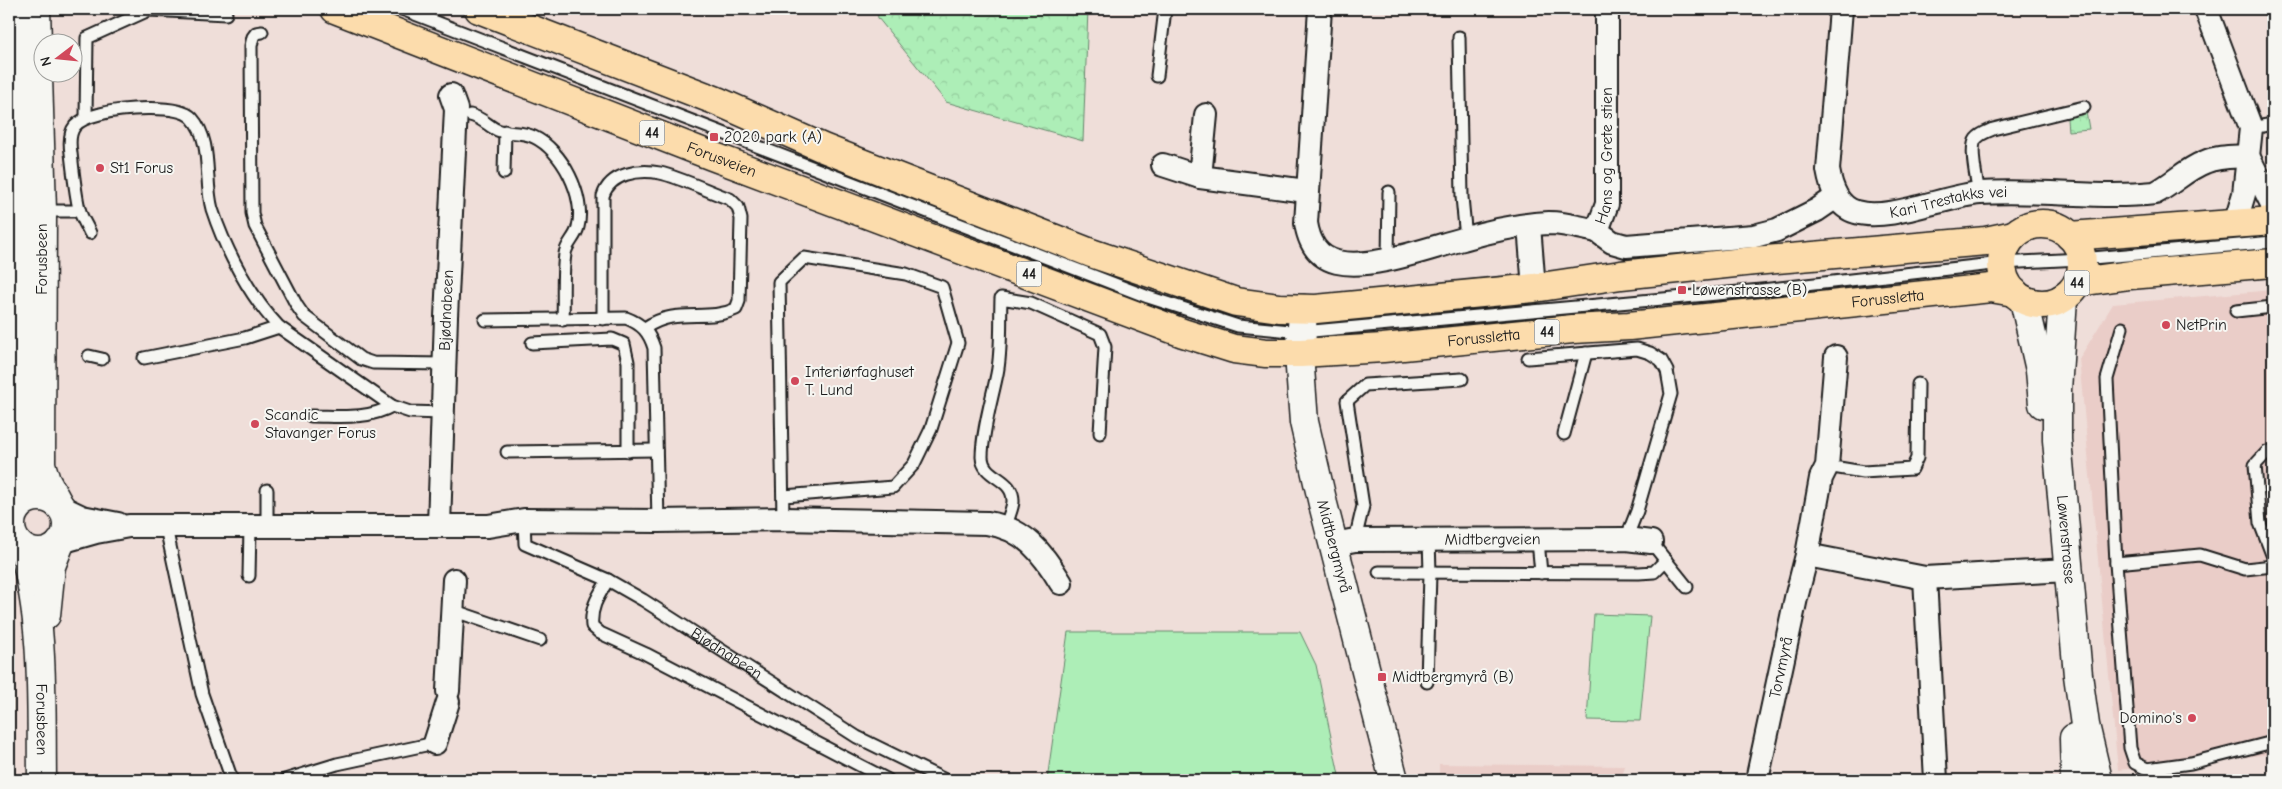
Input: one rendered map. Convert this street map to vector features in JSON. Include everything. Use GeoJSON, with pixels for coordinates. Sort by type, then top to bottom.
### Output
{"type":"FeatureCollection","features":[{"type":"Feature","properties":{"kind":"main road","name":"Forusbeen"},"geometry":{"type":"LineString","coordinates":[[11,9],[22,465],[16,503]]}},
{"type":"Feature","properties":{"kind":"main road","name":"Forusbeen"},"geometry":{"type":"LineString","coordinates":[[36,9],[42,211],[41,464],[46,481],[60,506]]}},
{"type":"Feature","properties":{"kind":"main road","name":"Forusveien"},"geometry":{"type":"LineString","coordinates":[[335,9],[712,156],[970,252]]}},
{"type":"Feature","properties":{"kind":"main road","name":"Forussletta"},"geometry":{"type":"LineString","coordinates":[[479,9],[717,101],[823,148],[1091,253],[1236,302],[1278,308],[1302,331],[1383,348],[1573,329],[1648,324],[1991,288],[2019,296]]}},
{"type":"Feature","properties":{"kind":"main road","name":"44"},"geometry":{"type":"LineString","coordinates":[[2019,296],[2044,304],[2073,269],[2234,224],[2273,221]]}},
{"type":"Feature","properties":{"kind":"main road","name":"44"},"geometry":{"type":"LineString","coordinates":[[2014,235],[2024,228],[2036,224],[2061,228],[2073,269]]}},
{"type":"Feature","properties":{"kind":"main road"},"geometry":{"type":"LineString","coordinates":[[2014,235],[2007,245],[2002,263],[2006,282],[2019,296]]}},
{"type":"Feature","properties":{"kind":"main road","name":"Forussletta"},"geometry":{"type":"LineString","coordinates":[[970,252],[1211,343],[1250,351],[1302,331],[1534,288],[1621,275],[1950,245],[2014,235]]}},
{"type":"Feature","properties":{"kind":"main road","name":"44"},"geometry":{"type":"LineString","coordinates":[[2073,269],[2130,275],[2273,263]]}},
{"type":"Feature","properties":{"kind":"main road","name":"Løwenstrasse"},"geometry":{"type":"LineString","coordinates":[[2073,269],[2057,390],[2062,570],[2085,725],[2098,780]]}},
{"type":"Feature","properties":{"kind":"main road","name":"Løwenstrasse"},"geometry":{"type":"LineString","coordinates":[[2019,296],[2040,370],[2062,570],[2076,780]]}},
{"type":"Feature","properties":{"kind":"main road","name":"Midtbergmyrå"},"geometry":{"type":"LineString","coordinates":[[1302,331],[1300,392],[1304,422],[1344,542],[1394,780]]}},
{"type":"Feature","properties":{"kind":"main road"},"geometry":{"type":"LineString","coordinates":[[38,496],[50,498],[60,506],[67,524],[66,534],[61,542],[52,550],[43,553],[33,553],[15,539],[10,526],[16,503],[38,496]]}},
{"type":"Feature","properties":{"kind":"main road","name":"Forusbeen"},"geometry":{"type":"LineString","coordinates":[[15,539],[29,570],[40,659],[42,780]]}},
{"type":"Feature","properties":{"kind":"main road","name":"Forusbeen"},"geometry":{"type":"LineString","coordinates":[[40,659],[51,566],[61,542]]}},
{"type":"Feature","properties":{"kind":"street","name":"Hans og Grete stien"},"geometry":{"type":"LineString","coordinates":[[1320,9],[1306,191],[1306,223],[1311,242],[1320,254],[1344,263],[1388,258],[1466,238],[1548,223],[1567,224],[1597,231],[1606,204],[1607,9]]}},
{"type":"Feature","properties":{"kind":"street"},"geometry":{"type":"LineString","coordinates":[[1597,231],[1612,242],[1626,246],[1754,236],[1777,230],[1817,210],[1836,197],[1830,183],[1828,170],[1841,9]]}},
{"type":"Feature","properties":{"kind":"street"},"geometry":{"type":"LineString","coordinates":[[2206,9],[2262,126],[2248,156],[2244,194],[2234,224]]}},
{"type":"Feature","properties":{"kind":"street","name":"Bjødnabeen"},"geometry":{"type":"LineString","coordinates":[[439,525],[456,109],[451,95]]}},
{"type":"Feature","properties":{"kind":"street"},"geometry":{"type":"LineString","coordinates":[[1200,178],[1206,115]]}},
{"type":"Feature","properties":{"kind":"street"},"geometry":{"type":"LineString","coordinates":[[2248,156],[2273,206]]}},
{"type":"Feature","properties":{"kind":"street","name":"Kari Trestakks vei"},"geometry":{"type":"LineString","coordinates":[[1836,197],[1846,207],[1856,212],[1883,213],[1979,193],[2155,192],[2169,186],[2206,161],[2248,156]]}},
{"type":"Feature","properties":{"kind":"street"},"geometry":{"type":"LineString","coordinates":[[1163,165],[1200,178],[1306,191]]}},
{"type":"Feature","properties":{"kind":"street"},"geometry":{"type":"LineString","coordinates":[[1529,226],[1534,288]]}},
{"type":"Feature","properties":{"kind":"street","name":"Torvmyrå"},"geometry":{"type":"LineString","coordinates":[[1757,780],[1807,555],[1817,496],[1826,466],[1836,357]]}},
{"type":"Feature","properties":{"kind":"street"},"geometry":{"type":"LineString","coordinates":[[60,506],[94,520],[128,526],[488,526],[524,520],[658,521],[783,519],[987,523],[1005,527],[1034,545],[1045,557],[1061,583]]}},
{"type":"Feature","properties":{"kind":"street"},"geometry":{"type":"LineString","coordinates":[[61,542],[128,526]]}},
{"type":"Feature","properties":{"kind":"street","name":"Midtbergveien"},"geometry":{"type":"LineString","coordinates":[[1344,542],[1429,539],[1538,541],[1626,539],[1651,542]]}},
{"type":"Feature","properties":{"kind":"street"},"geometry":{"type":"LineString","coordinates":[[1807,555],[1925,578],[2062,570]]}},
{"type":"Feature","properties":{"kind":"street"},"geometry":{"type":"LineString","coordinates":[[1925,578],[1936,780]]}},
{"type":"Feature","properties":{"kind":"street"},"geometry":{"type":"LineString","coordinates":[[435,743],[448,697],[454,580]]}},
{"type":"Feature","properties":{"kind":"lane"},"geometry":{"type":"LineString","coordinates":[[402,9],[1162,302],[1238,326],[1302,331],[1761,290],[2002,263],[2073,269],[2273,242]]}},
{"type":"Feature","properties":{"kind":"lane"},"geometry":{"type":"LineString","coordinates":[[1157,76],[1166,9]]}},
{"type":"Feature","properties":{"kind":"lane"},"geometry":{"type":"LineString","coordinates":[[86,118],[87,38],[149,10],[226,14]]}},
{"type":"Feature","properties":{"kind":"lane"},"geometry":{"type":"LineString","coordinates":[[262,32],[256,33],[251,46],[252,213],[255,226],[296,306],[304,316],[361,359],[373,363],[445,364]]}},
{"type":"Feature","properties":{"kind":"lane"},"geometry":{"type":"LineString","coordinates":[[1458,37],[1462,197],[1466,238]]}},
{"type":"Feature","properties":{"kind":"lane"},"geometry":{"type":"LineString","coordinates":[[1979,193],[1972,148],[1975,140],[1982,134],[2084,107]]}},
{"type":"Feature","properties":{"kind":"lane"},"geometry":{"type":"LineString","coordinates":[[90,233],[80,211],[69,138],[75,124],[86,118],[105,113],[169,108],[182,111],[191,116],[203,140],[212,208],[223,237],[251,292],[264,312],[279,327],[392,406],[410,412],[443,413]]}},
{"type":"Feature","properties":{"kind":"lane"},"geometry":{"type":"LineString","coordinates":[[470,115],[482,119],[499,131],[523,132],[542,142],[551,149],[576,188],[580,206],[579,219],[578,229],[565,253],[563,320]]}},
{"type":"Feature","properties":{"kind":"lane"},"geometry":{"type":"LineString","coordinates":[[504,173],[505,132]]}},
{"type":"Feature","properties":{"kind":"lane"},"geometry":{"type":"LineString","coordinates":[[603,319],[603,196],[605,188],[610,182],[621,176],[633,173],[659,173],[730,199],[738,207],[741,219],[739,301],[736,309],[726,314],[667,316],[656,320],[645,328]]}},
{"type":"Feature","properties":{"kind":"lane"},"geometry":{"type":"LineString","coordinates":[[1388,258],[1389,192]]}},
{"type":"Feature","properties":{"kind":"lane"},"geometry":{"type":"LineString","coordinates":[[42,211],[80,211]]}},
{"type":"Feature","properties":{"kind":"lane"},"geometry":{"type":"LineString","coordinates":[[783,519],[780,282],[804,258],[906,274],[942,287],[958,343],[931,429],[914,464],[892,487],[784,496]]}},
{"type":"Feature","properties":{"kind":"lane"},"geometry":{"type":"LineString","coordinates":[[1005,527],[1013,502],[1010,486],[987,470],[982,459],[991,399],[998,372],[1001,298],[1031,303],[1100,334],[1105,347],[1100,433]]}},
{"type":"Feature","properties":{"kind":"lane"},"geometry":{"type":"LineString","coordinates":[[2236,311],[2273,307]]}},
{"type":"Feature","properties":{"kind":"lane"},"geometry":{"type":"LineString","coordinates":[[485,320],[626,318],[637,322],[645,328],[654,348],[658,521]]}},
{"type":"Feature","properties":{"kind":"lane"},"geometry":{"type":"LineString","coordinates":[[144,358],[245,338],[279,327]]}},
{"type":"Feature","properties":{"kind":"lane"},"geometry":{"type":"LineString","coordinates":[[2122,328],[2107,379],[2116,563],[2130,748],[2136,763],[2147,769],[2191,763],[2273,742]]}},
{"type":"Feature","properties":{"kind":"lane"},"geometry":{"type":"LineString","coordinates":[[532,343],[612,340],[624,344],[628,362],[628,451]]}},
{"type":"Feature","properties":{"kind":"lane"},"geometry":{"type":"LineString","coordinates":[[1528,358],[1637,349],[1650,353],[1660,360],[1667,371],[1671,394],[1637,511],[1626,539]]}},
{"type":"Feature","properties":{"kind":"lane"},"geometry":{"type":"LineString","coordinates":[[1564,434],[1586,353]]}},
{"type":"Feature","properties":{"kind":"lane"},"geometry":{"type":"LineString","coordinates":[[89,356],[102,359]]}},
{"type":"Feature","properties":{"kind":"lane"},"geometry":{"type":"LineString","coordinates":[[1344,542],[1363,506],[1347,401],[1365,385],[1462,379]]}},
{"type":"Feature","properties":{"kind":"lane"},"geometry":{"type":"LineString","coordinates":[[1826,466],[1863,472],[1912,469],[1917,458],[1918,384]]}},
{"type":"Feature","properties":{"kind":"lane"},"geometry":{"type":"LineString","coordinates":[[311,416],[368,416],[380,413],[392,406]]}},
{"type":"Feature","properties":{"kind":"lane"},"geometry":{"type":"LineString","coordinates":[[507,452],[656,450]]}},
{"type":"Feature","properties":{"kind":"lane"},"geometry":{"type":"LineString","coordinates":[[2273,452],[2267,452],[2255,465],[2260,523],[2273,557]]}},
{"type":"Feature","properties":{"kind":"lane"},"geometry":{"type":"LineString","coordinates":[[249,576],[267,490]]}},
{"type":"Feature","properties":{"kind":"lane","name":"Bjødnabeen"},"geometry":{"type":"LineString","coordinates":[[524,520],[525,544],[608,580],[643,600],[857,737],[945,780]]}},
{"type":"Feature","properties":{"kind":"lane"},"geometry":{"type":"LineString","coordinates":[[167,526],[202,694],[232,780]]}},
{"type":"Feature","properties":{"kind":"lane"},"geometry":{"type":"LineString","coordinates":[[1427,682],[1429,539]]}},
{"type":"Feature","properties":{"kind":"lane"},"geometry":{"type":"LineString","coordinates":[[1538,541],[1541,573]]}},
{"type":"Feature","properties":{"kind":"lane"},"geometry":{"type":"LineString","coordinates":[[1651,542],[1687,587]]}},
{"type":"Feature","properties":{"kind":"lane"},"geometry":{"type":"LineString","coordinates":[[2116,563],[2200,555],[2245,569],[2273,566]]}},
{"type":"Feature","properties":{"kind":"lane"},"geometry":{"type":"LineString","coordinates":[[1378,572],[1654,572],[1666,560]]}},
{"type":"Feature","properties":{"kind":"lane"},"geometry":{"type":"LineString","coordinates":[[608,580],[592,607],[592,626],[600,633],[646,654],[888,780]]}},
{"type":"Feature","properties":{"kind":"lane"},"geometry":{"type":"LineString","coordinates":[[452,610],[540,640]]}},
{"type":"Feature","properties":{"kind":"lane"},"geometry":{"type":"LineString","coordinates":[[285,780],[337,764],[435,743]]}},
{"type":"Feature","properties":{"kind":"shaded area"},"geometry":{"type":"Polygon","coordinates":[[[2273,290],[2273,754],[2118,770],[2079,359],[2113,304],[2273,290]]]}},
{"type":"Feature","properties":{"kind":"shaded area"},"geometry":{"type":"Polygon","coordinates":[[[1439,764],[1625,766],[1621,780],[1439,780],[1439,764]]]}},
{"type":"Feature","properties":{"kind":"green space"},"geometry":{"type":"Polygon","coordinates":[[[877,9],[1088,9],[1083,141],[946,102],[878,18],[877,9]]]}},
{"type":"Feature","properties":{"kind":"green space"},"geometry":{"type":"Polygon","coordinates":[[[2086,112],[2089,129],[2068,131],[2067,119],[2072,114],[2086,112]]]}},
{"type":"Feature","properties":{"kind":"green space"},"geometry":{"type":"Polygon","coordinates":[[[10,612],[14,780],[9,780],[10,612]]]}},
{"type":"Feature","properties":{"kind":"green space"},"geometry":{"type":"Polygon","coordinates":[[[1594,614],[1650,616],[1640,721],[1587,720],[1594,614]]]}},
{"type":"Feature","properties":{"kind":"green space"},"geometry":{"type":"Polygon","coordinates":[[[1068,632],[1300,632],[1316,665],[1340,780],[1047,780],[1068,632]]]}},
{"type":"Feature","properties":{"kind":"place","name":"2020 park (A)"},"geometry":{"type":"Point","coordinates":[714,137]}},
{"type":"Feature","properties":{"kind":"place","name":"St1 Forus"},"geometry":{"type":"Point","coordinates":[100,168]}},
{"type":"Feature","properties":{"kind":"place","name":"Løwenstrasse (B)"},"geometry":{"type":"Point","coordinates":[1682,290]}},
{"type":"Feature","properties":{"kind":"place","name":"NetPrin"},"geometry":{"type":"Point","coordinates":[2166,325]}},
{"type":"Feature","properties":{"kind":"place","name":"Interiørfaghuset T. Lund"},"geometry":{"type":"Point","coordinates":[795,381]}},
{"type":"Feature","properties":{"kind":"place","name":"Scandic Stavanger Forus"},"geometry":{"type":"Point","coordinates":[255,424]}},
{"type":"Feature","properties":{"kind":"place","name":"Midtbergmyrå (B)"},"geometry":{"type":"Point","coordinates":[1382,677]}},
{"type":"Feature","properties":{"kind":"place","name":"Domino's"},"geometry":{"type":"Point","coordinates":[2192,718]}}]}
